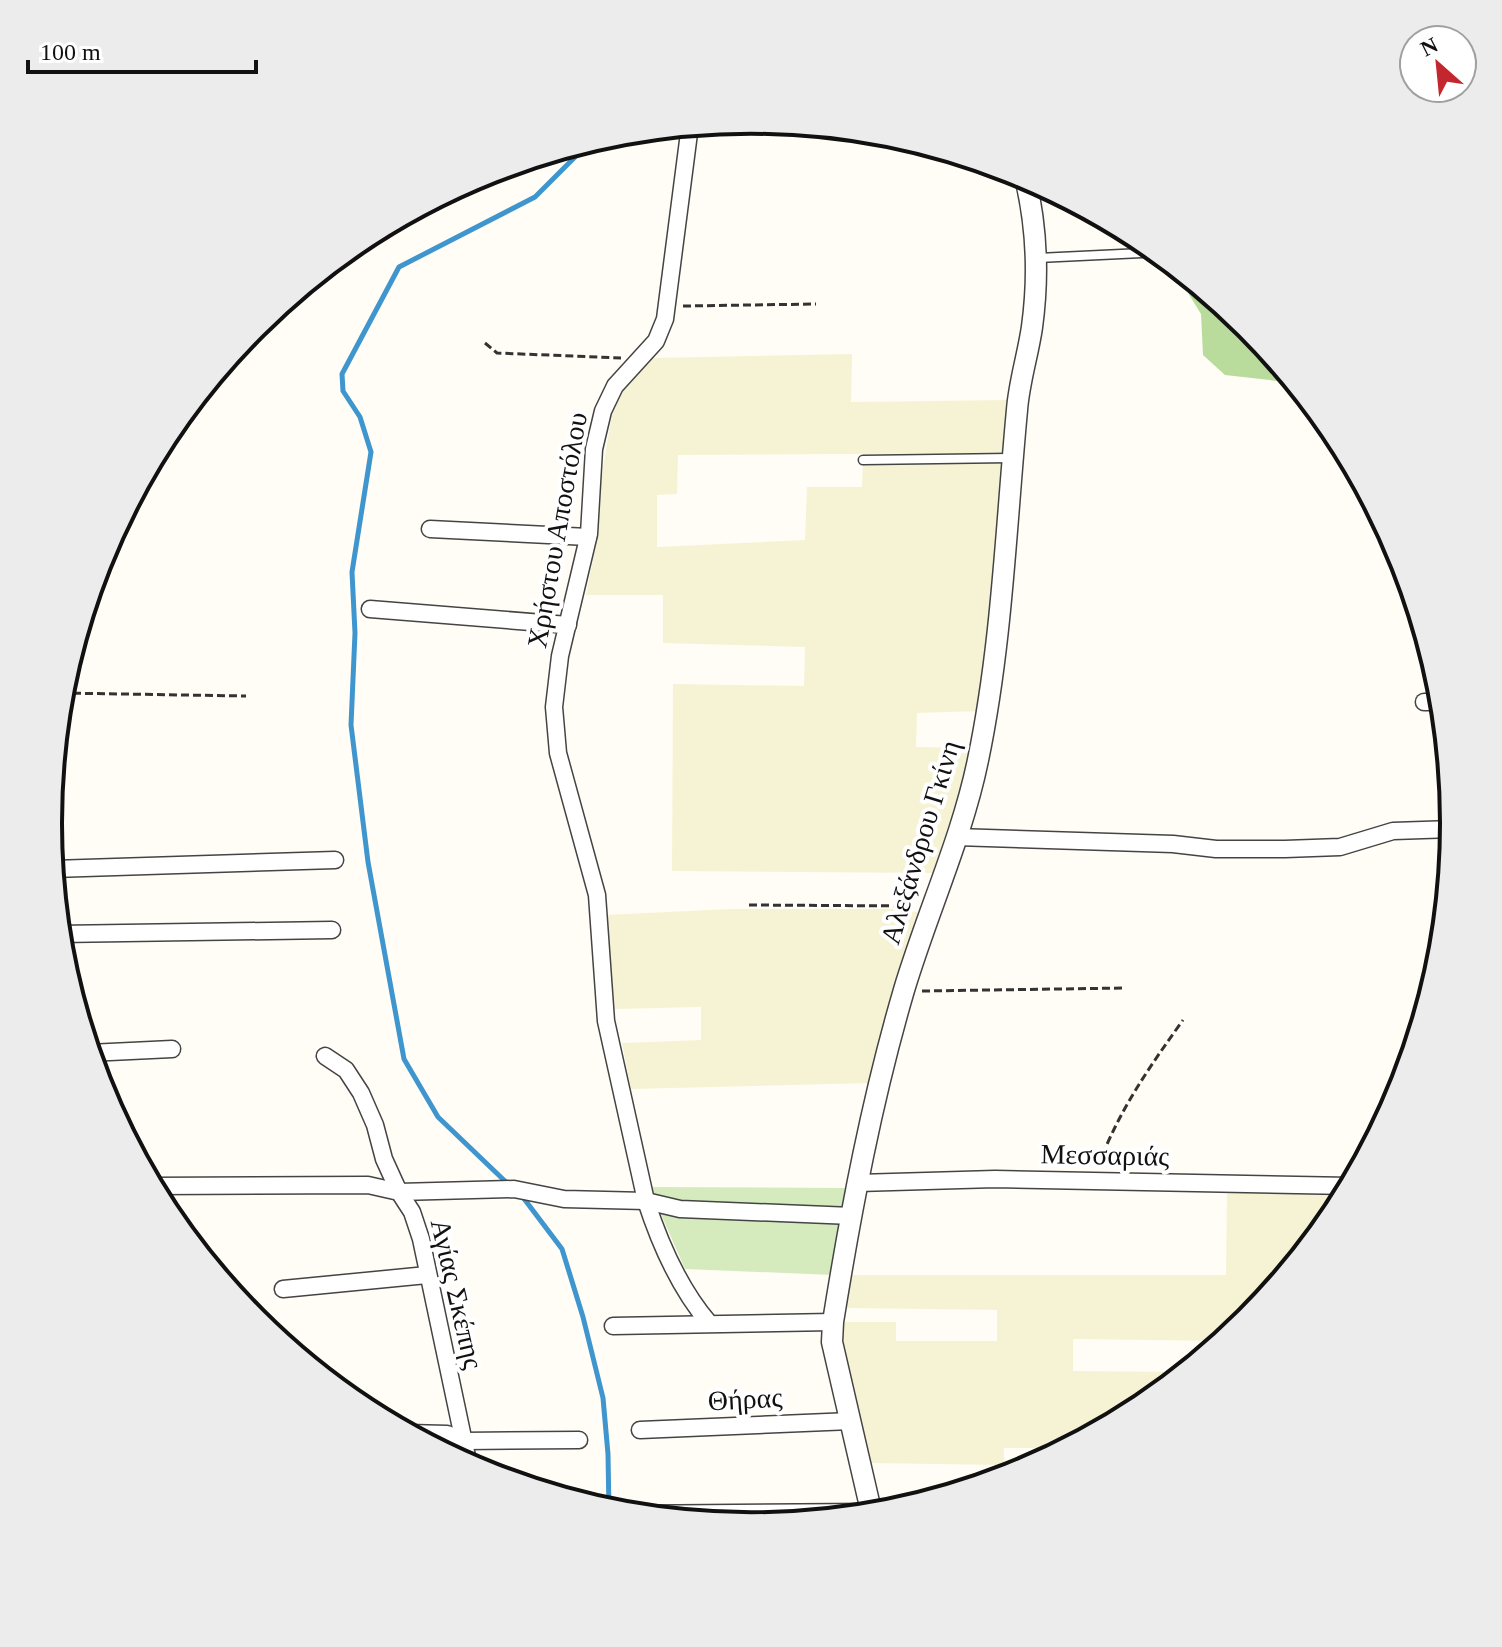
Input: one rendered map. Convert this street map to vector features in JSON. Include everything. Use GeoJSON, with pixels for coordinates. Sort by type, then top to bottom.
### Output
{"type":"FeatureCollection","features":[{"type":"Feature","properties":{"kind":"street","name":"Χρήστου Αποστόλου"},"geometry":{"type":"LineString","coordinates":[[688,138],[668,307],[656,341],[615,386],[603,411],[594,449],[588,537],[560,656],[554,707],[558,753],[597,895],[606,1021],[646,1201],[654,1227],[691,1302],[709,1323]]}},
{"type":"Feature","properties":{"kind":"street","name":"Αλεξάνδρου Γκίνη"},"geometry":{"type":"LineString","coordinates":[[869,1502],[832,1342],[833,1322],[877,1088],[904,991],[978,761],[991,677],[1017,401],[1032,327],[1038,258],[1028,193]]}},
{"type":"Feature","properties":{"kind":"street"},"geometry":{"type":"LineString","coordinates":[[430,529],[588,537]]}},
{"type":"Feature","properties":{"kind":"street"},"geometry":{"type":"LineString","coordinates":[[370,609],[568,625]]}},
{"type":"Feature","properties":{"kind":"street"},"geometry":{"type":"LineString","coordinates":[[1424,702],[1429,702]]}},
{"type":"Feature","properties":{"kind":"street"},"geometry":{"type":"LineString","coordinates":[[956,837],[1173,844],[1216,849],[1285,849],[1340,847],[1393,831],[1440,829]]}},
{"type":"Feature","properties":{"kind":"street"},"geometry":{"type":"LineString","coordinates":[[63,869],[335,860]]}},
{"type":"Feature","properties":{"kind":"street"},"geometry":{"type":"LineString","coordinates":[[71,934],[332,930]]}},
{"type":"Feature","properties":{"kind":"street"},"geometry":{"type":"LineString","coordinates":[[102,1052],[172,1049]]}},
{"type":"Feature","properties":{"kind":"street"},"geometry":{"type":"LineString","coordinates":[[325,1056],[346,1070],[361,1093],[399,1192],[514,1189],[564,1199],[646,1201],[680,1209],[852,1216]]}},
{"type":"Feature","properties":{"kind":"street","name":"Μεσσαριάς"},"geometry":{"type":"LineString","coordinates":[[858,1183],[995,1179],[1337,1186]]}},
{"type":"Feature","properties":{"kind":"street","name":"Αγίας Σκέπης"},"geometry":{"type":"LineString","coordinates":[[165,1186],[368,1185],[399,1192],[406,1200],[421,1239],[466,1450]]}},
{"type":"Feature","properties":{"kind":"street"},"geometry":{"type":"LineString","coordinates":[[283,1289],[427,1275]]}},
{"type":"Feature","properties":{"kind":"street"},"geometry":{"type":"LineString","coordinates":[[613,1326],[833,1322]]}},
{"type":"Feature","properties":{"kind":"street","name":"Θήρας"},"geometry":{"type":"LineString","coordinates":[[640,1430],[851,1421]]}},
{"type":"Feature","properties":{"kind":"street"},"geometry":{"type":"LineString","coordinates":[[432,1434],[447,1434],[464,1441],[579,1440]]}},
{"type":"Feature","properties":{"kind":"lane"},"geometry":{"type":"LineString","coordinates":[[1038,258],[1137,253]]}},
{"type":"Feature","properties":{"kind":"lane"},"geometry":{"type":"LineString","coordinates":[[863,460],[1012,458]]}},
{"type":"Feature","properties":{"kind":"path"},"geometry":{"type":"LineString","coordinates":[[668,307],[816,304]]}},
{"type":"Feature","properties":{"kind":"path"},"geometry":{"type":"LineString","coordinates":[[485,343],[497,353],[637,359]]}},
{"type":"Feature","properties":{"kind":"path"},"geometry":{"type":"LineString","coordinates":[[74,693],[246,696]]}},
{"type":"Feature","properties":{"kind":"path"},"geometry":{"type":"LineString","coordinates":[[749,905],[811,907],[902,904],[930,908]]}},
{"type":"Feature","properties":{"kind":"path"},"geometry":{"type":"LineString","coordinates":[[904,991],[1126,988]]}},
{"type":"Feature","properties":{"kind":"path"},"geometry":{"type":"LineString","coordinates":[[1092,1180],[1114,1126],[1141,1079],[1183,1020]]}},
{"type":"Feature","properties":{"kind":"shaded area"},"geometry":{"type":"Polygon","coordinates":[[[852,354],[851,402],[1009,400],[1005,453],[678,455],[677,494],[657,495],[657,547],[805,540],[807,487],[862,487],[863,463],[1004,461],[980,711],[917,713],[916,747],[973,748],[936,873],[672,871],[673,684],[804,686],[805,647],[663,643],[663,595],[586,595],[596,545],[602,474],[613,408],[626,382],[652,358],[852,354]]]}},
{"type":"Feature","properties":{"kind":"shaded area"},"geometry":{"type":"Polygon","coordinates":[[[731,909],[900,909],[922,913],[872,1083],[631,1089],[622,1043],[701,1040],[701,1007],[615,1009],[604,915],[731,909]]]}},
{"type":"Feature","properties":{"kind":"shaded area"},"geometry":{"type":"Polygon","coordinates":[[[1333,1191],[1298,1243],[1269,1278],[1206,1341],[1073,1339],[1073,1371],[1167,1372],[1134,1396],[1056,1441],[1041,1448],[1004,1448],[1002,1465],[869,1463],[844,1357],[843,1322],[896,1322],[896,1341],[997,1341],[997,1310],[846,1308],[852,1275],[1226,1275],[1227,1193],[1333,1191]]]}},
{"type":"Feature","properties":{"kind":"green space"},"geometry":{"type":"Polygon","coordinates":[[[1186,290],[1238,336],[1279,381],[1225,375],[1203,355],[1201,314],[1186,290]]]}},
{"type":"Feature","properties":{"kind":"green space"},"geometry":{"type":"Polygon","coordinates":[[[649,1187],[851,1188],[833,1275],[685,1269],[649,1187]]]}},
{"type":"Feature","properties":{"kind":"waterway"},"geometry":{"type":"LineString","coordinates":[[508,1184],[438,1117],[404,1059],[368,862],[351,725],[355,633],[352,572],[371,452],[360,417],[343,391],[342,374],[399,267],[535,197],[574,158]]}},
{"type":"Feature","properties":{"kind":"waterway"},"geometry":{"type":"LineString","coordinates":[[522,1196],[562,1249],[583,1317],[603,1398],[609,1497]]}}]}
